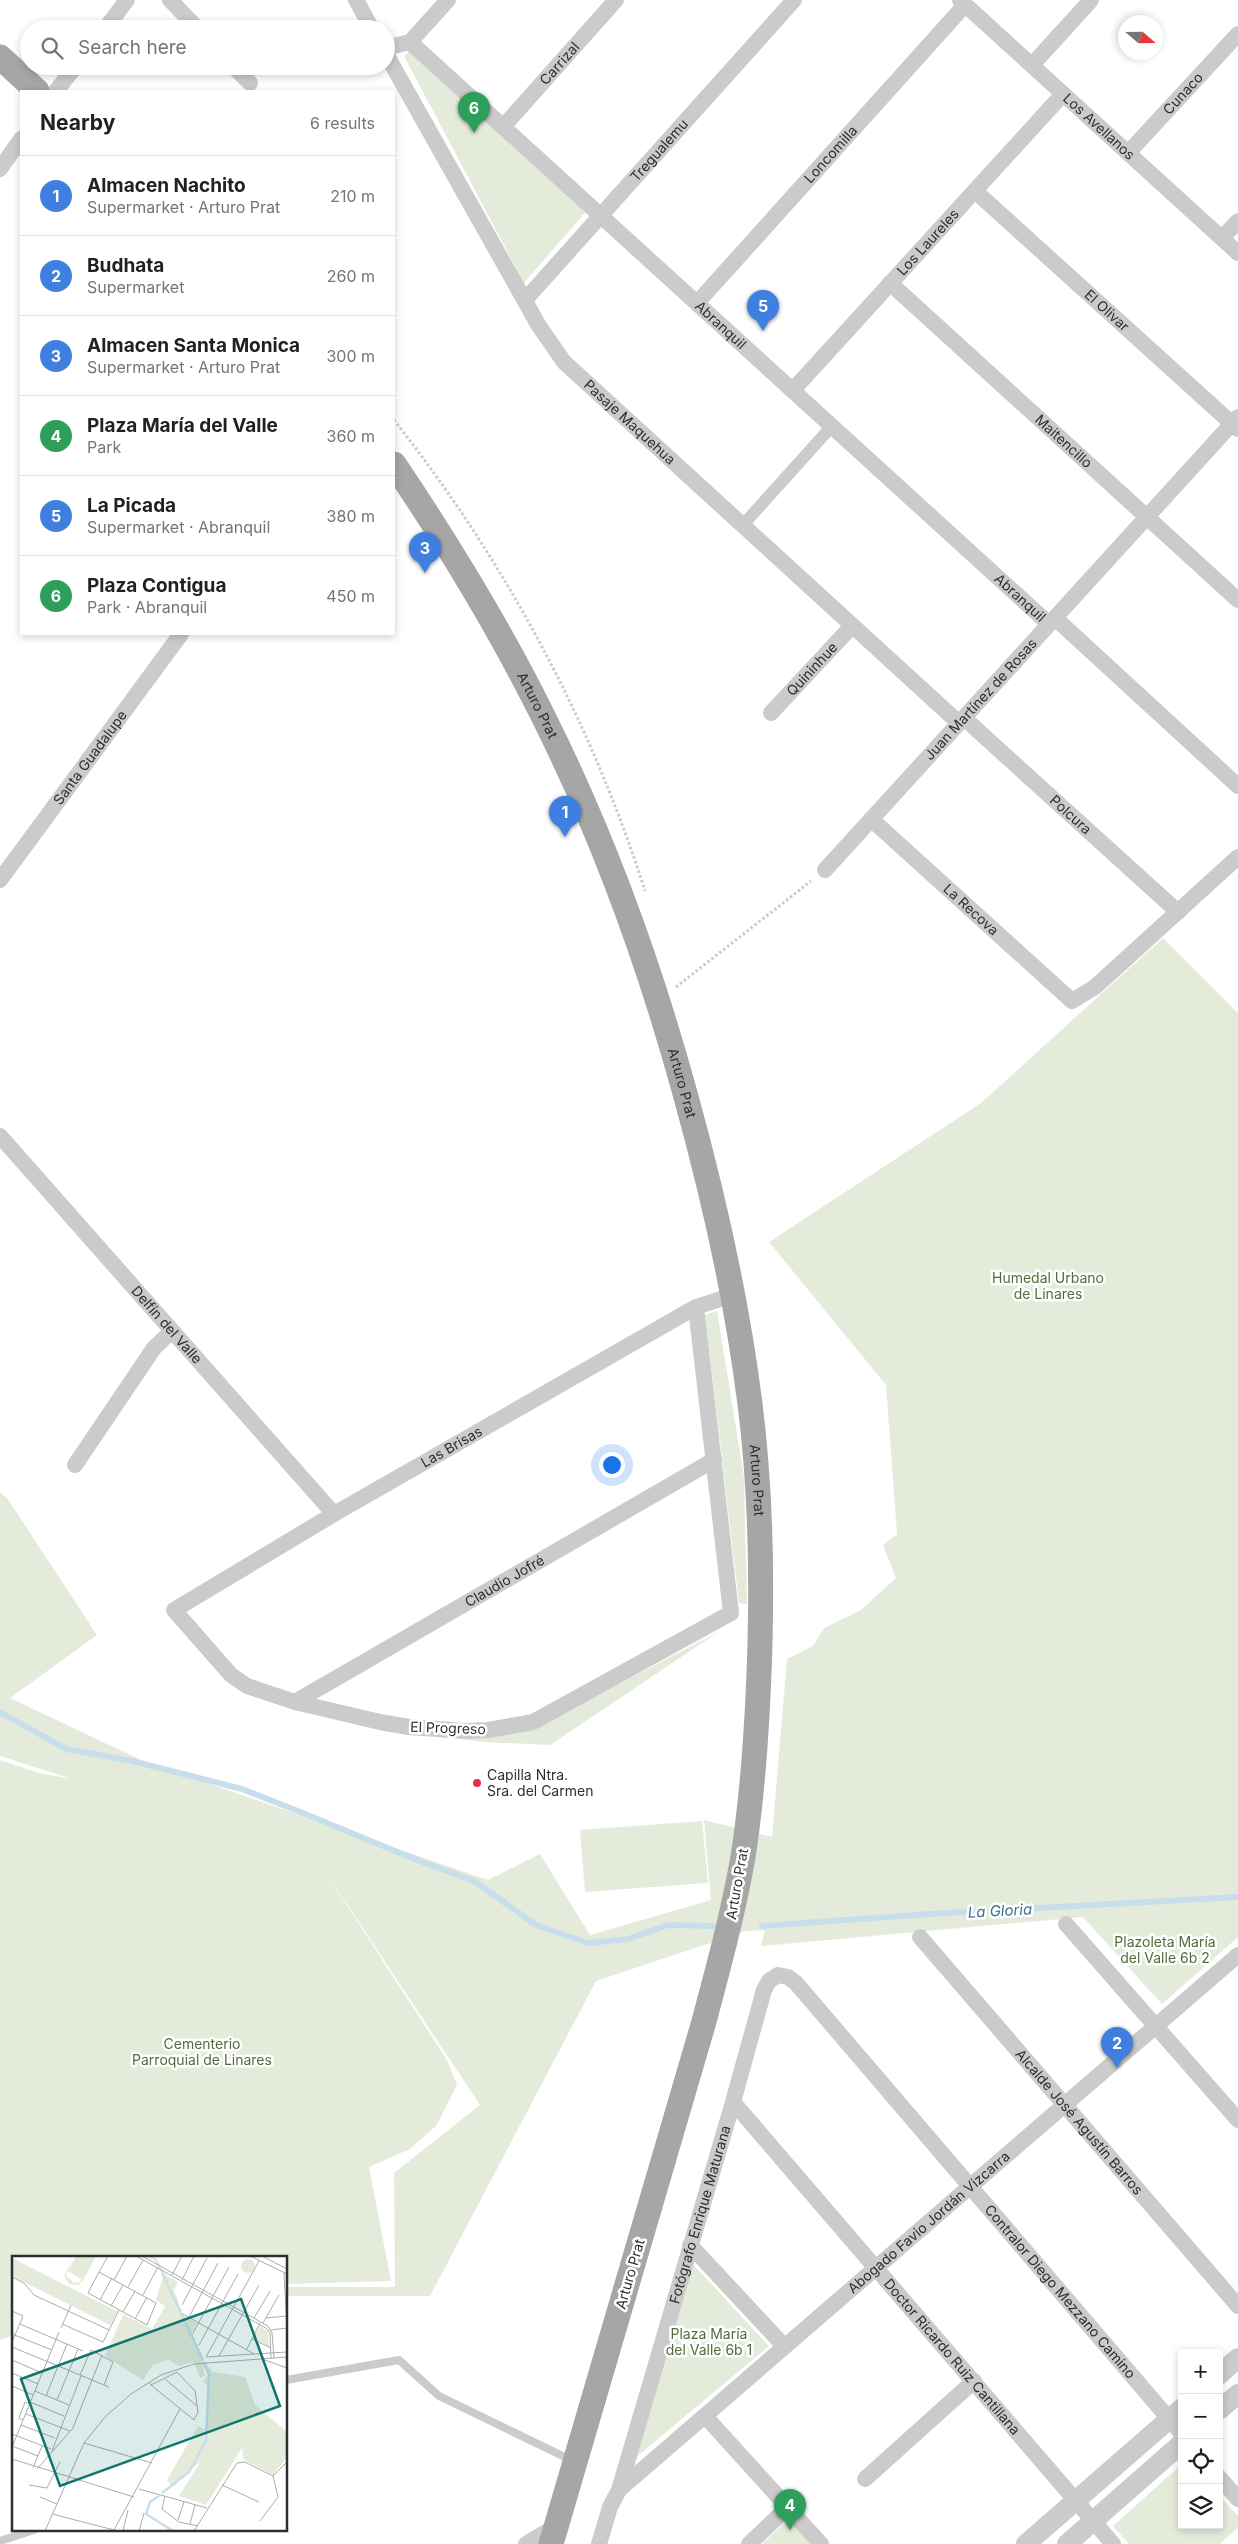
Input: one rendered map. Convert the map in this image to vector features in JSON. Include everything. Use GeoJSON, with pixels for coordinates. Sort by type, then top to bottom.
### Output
{"type":"FeatureCollection","features":[{"type":"Feature","properties":{"kind":"main road"},"geometry":{"type":"LineString","coordinates":[[0,57],[36,90]]}},
{"type":"Feature","properties":{"kind":"main road","name":"Arturo Prat"},"geometry":{"type":"LineString","coordinates":[[395,466],[448,547],[509,649],[570,772],[604,850],[649,975],[706,1170],[733,1295],[750,1404],[760,1525],[759,1693],[748,1816],[726,1940],[709,2006],[553,2535]]}},
{"type":"Feature","properties":{"kind":"street"},"geometry":{"type":"LineString","coordinates":[[112,20],[127,0]]}},
{"type":"Feature","properties":{"kind":"street"},"geometry":{"type":"LineString","coordinates":[[170,0],[189,20]]}},
{"type":"Feature","properties":{"kind":"street"},"geometry":{"type":"LineString","coordinates":[[356,0],[367,20]]}},
{"type":"Feature","properties":{"kind":"street"},"geometry":{"type":"LineString","coordinates":[[395,46],[410,42],[448,0]]}},
{"type":"Feature","properties":{"kind":"street","name":"Carrizal"},"geometry":{"type":"LineString","coordinates":[[503,127],[616,0]]}},
{"type":"Feature","properties":{"kind":"street","name":"Tregualemu"},"geometry":{"type":"LineString","coordinates":[[524,300],[794,0]]}},
{"type":"Feature","properties":{"kind":"street"},"geometry":{"type":"LineString","coordinates":[[1032,65],[1091,0]]}},
{"type":"Feature","properties":{"kind":"street","name":"Los Avellanos"},"geometry":{"type":"LineString","coordinates":[[963,2],[1238,253]]}},
{"type":"Feature","properties":{"kind":"street","name":"Loncomilla"},"geometry":{"type":"LineString","coordinates":[[697,303],[963,2]]}},
{"type":"Feature","properties":{"kind":"street","name":"Cunaco"},"geometry":{"type":"LineString","coordinates":[[1128,153],[1238,34]]}},
{"type":"Feature","properties":{"kind":"street","name":"Abranquil"},"geometry":{"type":"LineString","coordinates":[[410,42],[832,426],[1238,786]]}},
{"type":"Feature","properties":{"kind":"street","name":"Pasaje Maquehua"},"geometry":{"type":"LineString","coordinates":[[395,70],[550,344],[578,376],[852,626],[961,721]]}},
{"type":"Feature","properties":{"kind":"street"},"geometry":{"type":"LineString","coordinates":[[57,90],[69,75]]}},
{"type":"Feature","properties":{"kind":"street"},"geometry":{"type":"LineString","coordinates":[[242,75],[250,83]]}},
{"type":"Feature","properties":{"kind":"street","name":"Los Laureles"},"geometry":{"type":"LineString","coordinates":[[792,390],[1063,94]]}},
{"type":"Feature","properties":{"kind":"street"},"geometry":{"type":"LineString","coordinates":[[0,169],[20,140]]}},
{"type":"Feature","properties":{"kind":"street","name":"El Olivar"},"geometry":{"type":"LineString","coordinates":[[975,190],[1236,423]]}},
{"type":"Feature","properties":{"kind":"street"},"geometry":{"type":"LineString","coordinates":[[1222,238],[1238,221]]}},
{"type":"Feature","properties":{"kind":"street","name":"Maitencillo"},"geometry":{"type":"LineString","coordinates":[[890,284],[1238,600]]}},
{"type":"Feature","properties":{"kind":"street","name":"Juan Martínez de Rosas"},"geometry":{"type":"LineString","coordinates":[[825,870],[1147,517],[1236,423]]}},
{"type":"Feature","properties":{"kind":"street"},"geometry":{"type":"LineString","coordinates":[[742,526],[832,426]]}},
{"type":"Feature","properties":{"kind":"street","name":"Quininhue"},"geometry":{"type":"LineString","coordinates":[[771,713],[852,626]]}},
{"type":"Feature","properties":{"kind":"street","name":"Santa Guadalupe"},"geometry":{"type":"LineString","coordinates":[[0,880],[180,635]]}},
{"type":"Feature","properties":{"kind":"street","name":"Polcura"},"geometry":{"type":"LineString","coordinates":[[961,721],[1178,912]]}},
{"type":"Feature","properties":{"kind":"street","name":"La Recova"},"geometry":{"type":"LineString","coordinates":[[871,819],[1072,1002],[1095,987],[1178,912]]}},
{"type":"Feature","properties":{"kind":"street"},"geometry":{"type":"LineString","coordinates":[[1178,912],[1238,857]]}},
{"type":"Feature","properties":{"kind":"street","name":"Delfín del Valle"},"geometry":{"type":"LineString","coordinates":[[0,1136],[334,1514]]}},
{"type":"Feature","properties":{"kind":"street","name":"Las Brisas"},"geometry":{"type":"LineString","coordinates":[[174,1610],[334,1514],[696,1307],[733,1295]]}},
{"type":"Feature","properties":{"kind":"street"},"geometry":{"type":"LineString","coordinates":[[696,1307],[714,1460]]}},
{"type":"Feature","properties":{"kind":"street"},"geometry":{"type":"LineString","coordinates":[[75,1465],[154,1348],[172,1331]]}},
{"type":"Feature","properties":{"kind":"street","name":"El Progreso"},"geometry":{"type":"LineString","coordinates":[[174,1610],[232,1675],[247,1686],[295,1702],[417,1728],[466,1731],[512,1727],[533,1722],[731,1614],[714,1460]]}},
{"type":"Feature","properties":{"kind":"street","name":"Claudio Jofré"},"geometry":{"type":"LineString","coordinates":[[295,1702],[714,1460]]}},
{"type":"Feature","properties":{"kind":"street"},"geometry":{"type":"LineString","coordinates":[[1066,1924],[1238,2120]]}},
{"type":"Feature","properties":{"kind":"street","name":"Alcalde José Agustín Barros"},"geometry":{"type":"LineString","coordinates":[[920,1938],[1238,2306]]}},
{"type":"Feature","properties":{"kind":"street","name":"Abogado Favio Jordán Vizcarra"},"geometry":{"type":"LineString","coordinates":[[619,2490],[1238,1955]]}},
{"type":"Feature","properties":{"kind":"street","name":"Fotógrafo Enrique Maturana"},"geometry":{"type":"LineString","coordinates":[[599,2544],[610,2507],[619,2490],[764,1990],[770,1981],[778,1975]]}},
{"type":"Feature","properties":{"kind":"street","name":"Contralor Diego Mezzano Camino"},"geometry":{"type":"LineString","coordinates":[[778,1975],[788,1977],[796,1983],[968,2187],[1178,2420]]}},
{"type":"Feature","properties":{"kind":"street","name":"Doctor Ricardo Ruiz Cantillana"},"geometry":{"type":"LineString","coordinates":[[733,2102],[1114,2544]]}},
{"type":"Feature","properties":{"kind":"street"},"geometry":{"type":"LineString","coordinates":[[690,2244],[784,2346]]}},
{"type":"Feature","properties":{"kind":"street"},"geometry":{"type":"LineString","coordinates":[[1223,2371],[1238,2358]]}},
{"type":"Feature","properties":{"kind":"street"},"geometry":{"type":"LineString","coordinates":[[865,2479],[974,2381]]}},
{"type":"Feature","properties":{"kind":"street"},"geometry":{"type":"LineString","coordinates":[[1223,2407],[1238,2394]]}},
{"type":"Feature","properties":{"kind":"street"},"geometry":{"type":"LineString","coordinates":[[706,2416],[822,2544]]}},
{"type":"Feature","properties":{"kind":"street"},"geometry":{"type":"LineString","coordinates":[[1026,2544],[1076,2501],[1178,2420]]}},
{"type":"Feature","properties":{"kind":"street"},"geometry":{"type":"LineString","coordinates":[[1067,2544],[1178,2447]]}},
{"type":"Feature","properties":{"kind":"street"},"geometry":{"type":"LineString","coordinates":[[1223,2482],[1238,2499]]}},
{"type":"Feature","properties":{"kind":"street"},"geometry":{"type":"LineString","coordinates":[[749,2544],[788,2507]]}},
{"type":"Feature","properties":{"kind":"street"},"geometry":{"type":"LineString","coordinates":[[526,2544],[553,2535]]}},
{"type":"Feature","properties":{"kind":"lane"},"geometry":{"type":"LineString","coordinates":[[288,2380],[399,2360],[439,2396],[575,2462]]}},
{"type":"Feature","properties":{"kind":"lane"},"geometry":{"type":"LineString","coordinates":[[0,2541],[28,2532]]}},
{"type":"Feature","properties":{"kind":"path"},"geometry":{"type":"LineString","coordinates":[[395,421],[455,503],[492,559],[553,667],[612,798],[647,897]]}},
{"type":"Feature","properties":{"kind":"path"},"geometry":{"type":"LineString","coordinates":[[671,980],[674,989],[825,870]]}},
{"type":"Feature","properties":{"kind":"green space"},"geometry":{"type":"Polygon","coordinates":[[[412,49],[588,209],[524,283],[404,56],[412,49]]]}},
{"type":"Feature","properties":{"kind":"green space","name":"Humedal Urbano de Linares"},"geometry":{"type":"Polygon","coordinates":[[[1163,938],[1238,1013],[1238,1937],[1162,2004],[1083,1917],[761,1946],[765,1930],[746,1931],[596,1981],[430,2296],[288,2296],[288,2287],[395,2287],[394,2173],[480,2105],[317,1859],[447,2060],[457,2085],[436,2126],[410,2149],[369,2167],[391,2281],[288,2284],[288,2256],[12,2256],[12,2336],[0,2340],[0,1760],[39,1773],[72,1779],[0,1756],[0,1493],[7,1498],[97,1635],[10,1698],[143,1761],[488,1880],[540,1854],[590,1935],[711,1900],[704,1820],[772,1837],[787,1659],[813,1646],[824,1628],[861,1610],[896,1578],[883,1545],[897,1534],[886,1385],[769,1242],[981,1103],[1163,938]]]}},
{"type":"Feature","properties":{"kind":"green space"},"geometry":{"type":"Polygon","coordinates":[[[717,1311],[744,1477],[747,1604],[739,1603],[705,1315],[717,1311]]]}},
{"type":"Feature","properties":{"kind":"green space"},"geometry":{"type":"Polygon","coordinates":[[[720,1631],[550,1745],[485,1742],[417,1734],[538,1726],[720,1631]]]}},
{"type":"Feature","properties":{"kind":"green space"},"geometry":{"type":"Polygon","coordinates":[[[702,1821],[708,1883],[585,1892],[580,1830],[702,1821]]]}},
{"type":"Feature","properties":{"kind":"green space","name":"Plaza María del Valle 6b 1"},"geometry":{"type":"Polygon","coordinates":[[[689,2260],[769,2346],[628,2464],[689,2260]]]}},
{"type":"Feature","properties":{"kind":"green space"},"geometry":{"type":"Polygon","coordinates":[[[1178,2468],[1178,2529],[1223,2529],[1223,2499],[1238,2516],[1238,2528],[1220,2544],[1129,2544],[1113,2526],[1178,2468]]]}},
{"type":"Feature","properties":{"kind":"green space"},"geometry":{"type":"Polygon","coordinates":[[[792,2516],[816,2544],[762,2544],[792,2516]]]}},
{"type":"Feature","properties":{"kind":"waterway"},"geometry":{"type":"LineString","coordinates":[[0,1712],[66,1749],[132,1761],[242,1789],[474,1881],[536,1925],[588,1943],[628,1939],[668,1925],[713,1926]]}},
{"type":"Feature","properties":{"kind":"waterway","name":"La Gloria"},"geometry":{"type":"LineString","coordinates":[[762,1926],[929,1914],[1238,1897]]}},
{"type":"Feature","properties":{"kind":"place","name":"Plaza Contigua"},"geometry":{"type":"Point","coordinates":[474,133]}},
{"type":"Feature","properties":{"kind":"place","name":"La Picada"},"geometry":{"type":"Point","coordinates":[763,331]}},
{"type":"Feature","properties":{"kind":"place","name":"Almacen Santa Monica"},"geometry":{"type":"Point","coordinates":[425,573]}},
{"type":"Feature","properties":{"kind":"place","name":"Almacen Nachito"},"geometry":{"type":"Point","coordinates":[565,837]}},
{"type":"Feature","properties":{"kind":"place","name":"Capilla Ntra. Sra. del Carmen"},"geometry":{"type":"Point","coordinates":[477,1783]}},
{"type":"Feature","properties":{"kind":"place","name":"Budhata"},"geometry":{"type":"Point","coordinates":[1117,2068]}},
{"type":"Feature","properties":{"kind":"place","name":"Plaza María del Valle"},"geometry":{"type":"Point","coordinates":[790,2530]}},
{"type":"Feature","properties":{"kind":"park label","name":"Plazoleta María del Valle 6b 2"},"geometry":{"type":"Point","coordinates":[1165,1950]}},
{"type":"Feature","properties":{"kind":"park label","name":"Cementerio Parroquial de Linares"},"geometry":{"type":"Point","coordinates":[202,2052]}}]}
